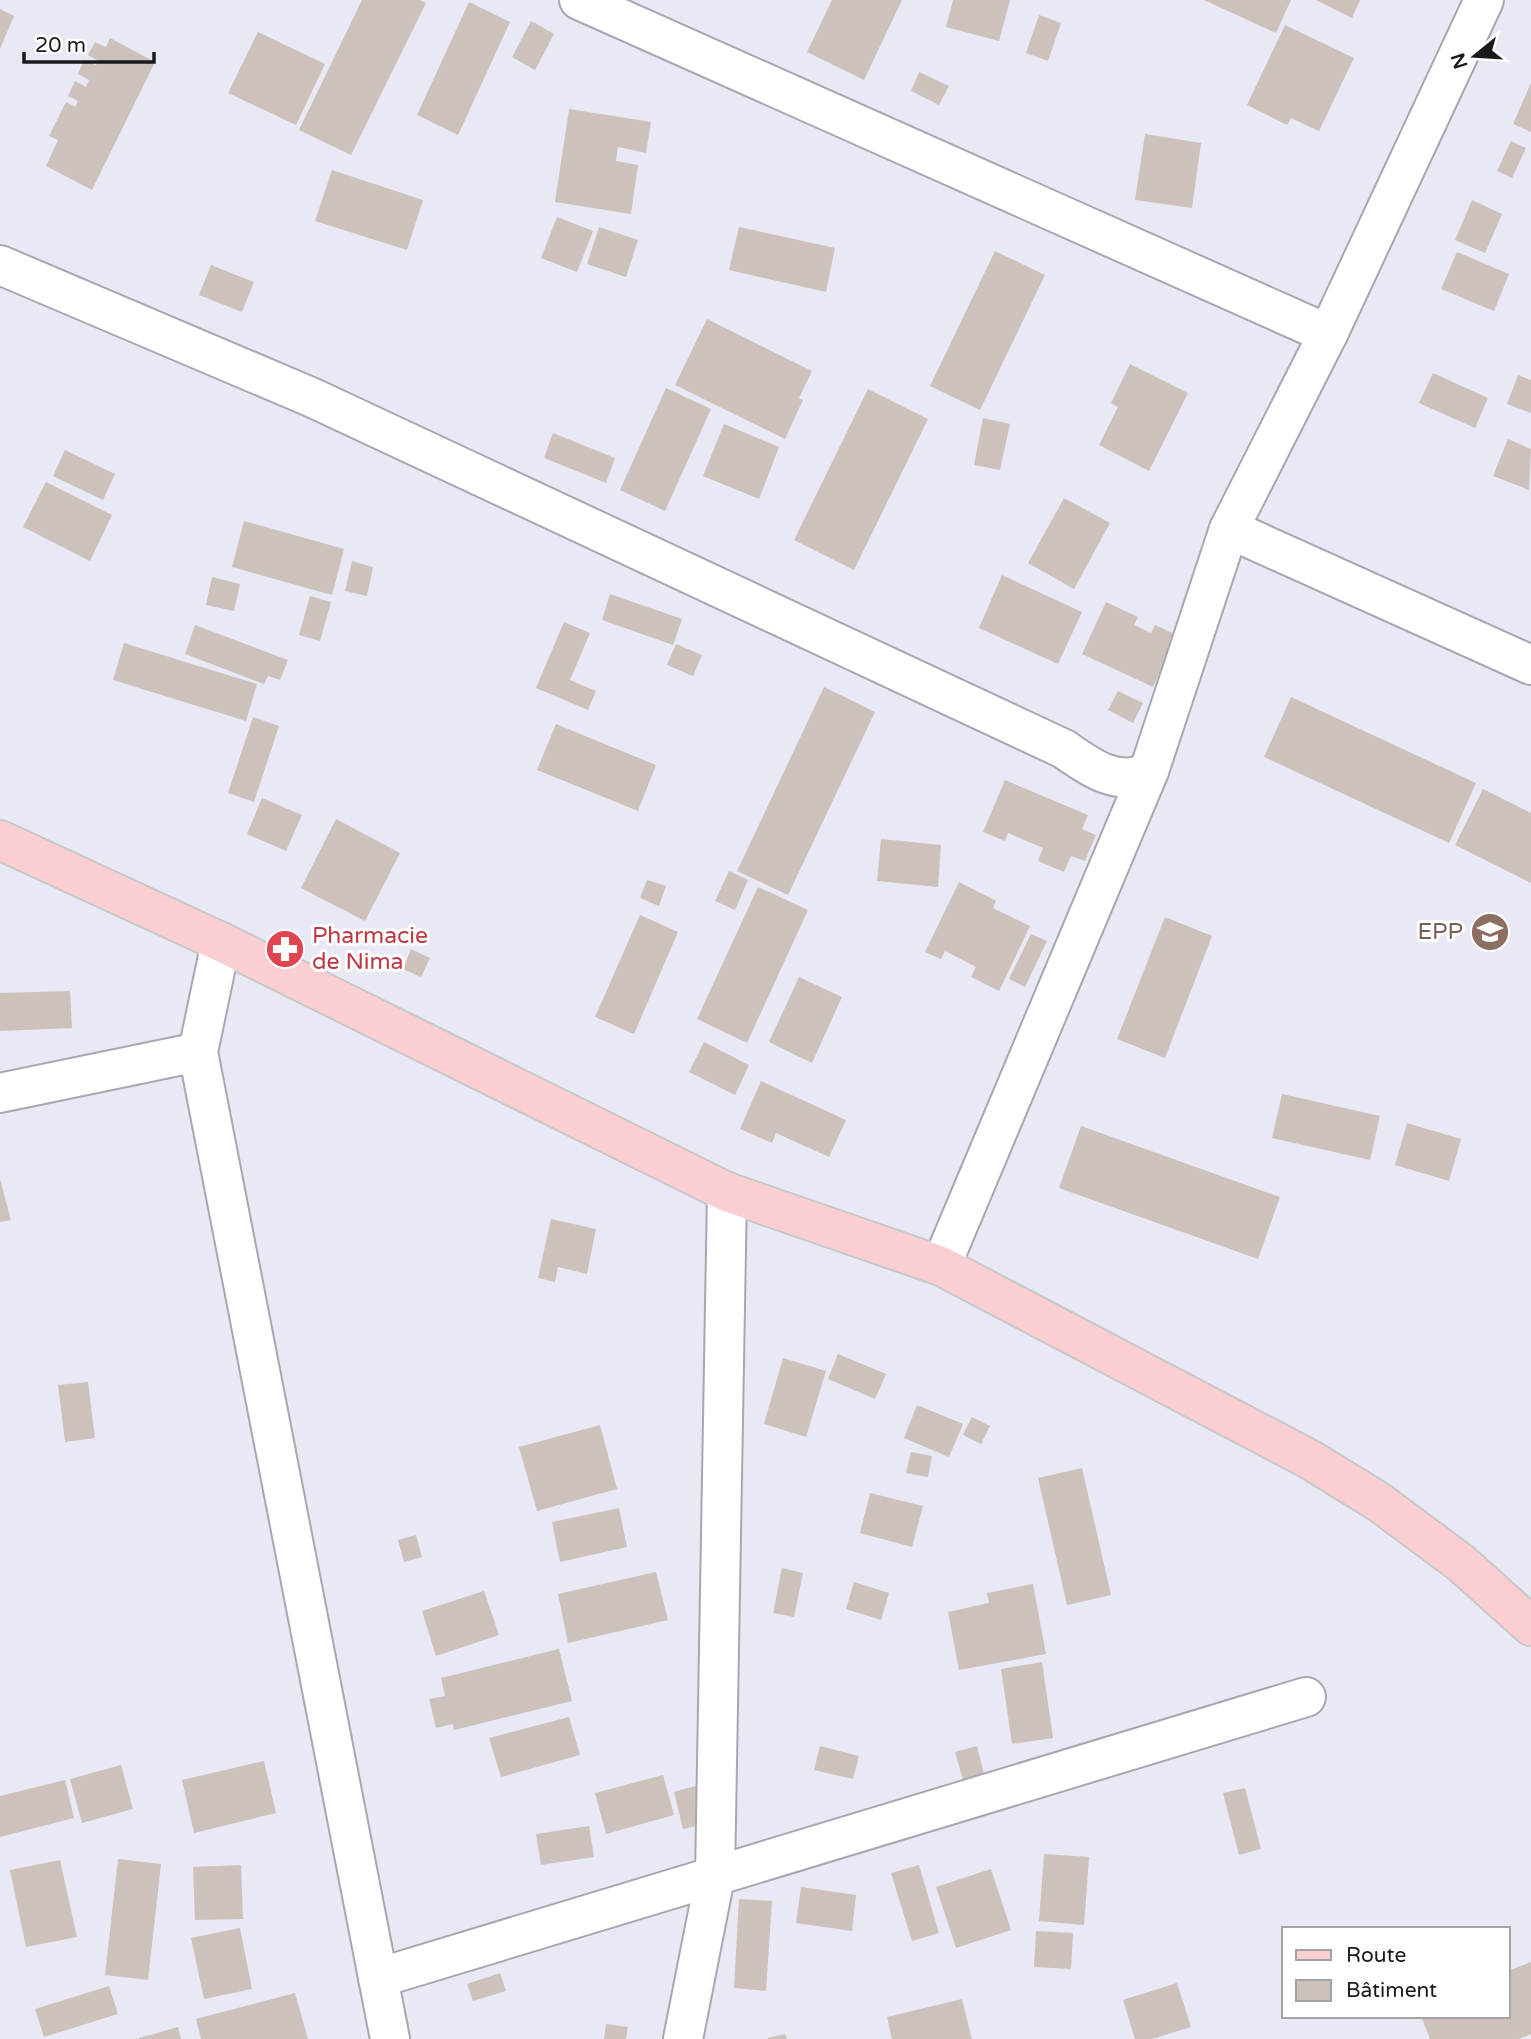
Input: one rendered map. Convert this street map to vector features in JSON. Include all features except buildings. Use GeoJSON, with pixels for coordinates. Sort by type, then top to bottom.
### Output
{"type":"FeatureCollection","features":[{"type":"Feature","properties":{"kind":"main road"},"geometry":{"type":"LineString","coordinates":[[0,840],[221,942],[727,1192],[941,1266],[1309,1459],[1379,1502],[1451,1556],[1531,1626]]}},
{"type":"Feature","properties":{"kind":"street"},"geometry":{"type":"LineString","coordinates":[[579,0],[1328,334]]}},
{"type":"Feature","properties":{"kind":"street"},"geometry":{"type":"LineString","coordinates":[[941,1266],[1149,771],[1229,529],[1328,334],[1484,0]]}},
{"type":"Feature","properties":{"kind":"street"},"geometry":{"type":"LineString","coordinates":[[0,265],[313,398],[1064,749],[1110,776],[1127,778],[1149,771]]}},
{"type":"Feature","properties":{"kind":"street"},"geometry":{"type":"LineString","coordinates":[[1229,529],[1531,665]]}},
{"type":"Feature","properties":{"kind":"street"},"geometry":{"type":"LineString","coordinates":[[221,942],[198,1052],[390,2039]]}},
{"type":"Feature","properties":{"kind":"street"},"geometry":{"type":"LineString","coordinates":[[0,1093],[198,1052]]}},
{"type":"Feature","properties":{"kind":"street"},"geometry":{"type":"LineString","coordinates":[[683,2039],[715,1877],[727,1192]]}},
{"type":"Feature","properties":{"kind":"street"},"geometry":{"type":"LineString","coordinates":[[378,1978],[1306,1697]]}},
{"type":"Feature","properties":{"kind":"place","name":"EPP"},"geometry":{"type":"Point","coordinates":[1490,932]}},
{"type":"Feature","properties":{"kind":"place","name":"Pharmacie de Nima"},"geometry":{"type":"Point","coordinates":[285,949]}}]}
